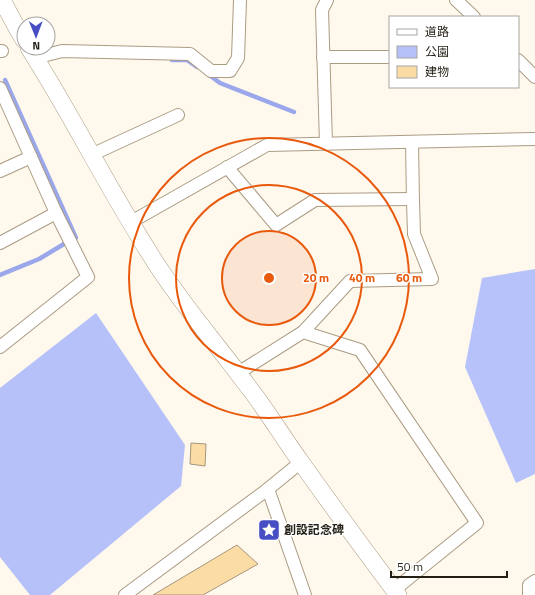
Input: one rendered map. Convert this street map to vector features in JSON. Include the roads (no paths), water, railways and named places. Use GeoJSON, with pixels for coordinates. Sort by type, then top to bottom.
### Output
{"type":"FeatureCollection","features":[{"type":"Feature","properties":{"kind":"street"},"geometry":{"type":"LineString","coordinates":[[2,0],[16,25]]}},
{"type":"Feature","properties":{"kind":"street"},"geometry":{"type":"LineString","coordinates":[[56,51],[190,54],[211,71],[230,71],[238,58],[240,0]]}},
{"type":"Feature","properties":{"kind":"street"},"geometry":{"type":"LineString","coordinates":[[326,144],[322,10],[327,0]]}},
{"type":"Feature","properties":{"kind":"street"},"geometry":{"type":"LineString","coordinates":[[456,0],[473,16]]}},
{"type":"Feature","properties":{"kind":"street"},"geometry":{"type":"LineString","coordinates":[[34,56],[159,268],[193,316],[248,385],[301,462],[396,592],[477,523],[360,350],[303,332]]}},
{"type":"Feature","properties":{"kind":"street"},"geometry":{"type":"LineString","coordinates":[[323,57],[389,58]]}},
{"type":"Feature","properties":{"kind":"street"},"geometry":{"type":"LineString","coordinates":[[519,61],[535,77]]}},
{"type":"Feature","properties":{"kind":"street"},"geometry":{"type":"LineString","coordinates":[[0,88],[56,213],[88,277],[0,347]]}},
{"type":"Feature","properties":{"kind":"street"},"geometry":{"type":"LineString","coordinates":[[91,155],[178,115]]}},
{"type":"Feature","properties":{"kind":"street"},"geometry":{"type":"LineString","coordinates":[[131,222],[267,145],[535,140]]}},
{"type":"Feature","properties":{"kind":"street"},"geometry":{"type":"LineString","coordinates":[[238,373],[303,332],[350,281],[432,279],[414,234],[412,142]]}},
{"type":"Feature","properties":{"kind":"street"},"geometry":{"type":"LineString","coordinates":[[0,172],[31,157]]}},
{"type":"Feature","properties":{"kind":"street"},"geometry":{"type":"LineString","coordinates":[[228,167],[276,225],[315,200],[413,199]]}},
{"type":"Feature","properties":{"kind":"street"},"geometry":{"type":"LineString","coordinates":[[0,243],[56,213]]}},
{"type":"Feature","properties":{"kind":"street"},"geometry":{"type":"LineString","coordinates":[[125,595],[268,489],[301,462]]}},
{"type":"Feature","properties":{"kind":"street"},"geometry":{"type":"LineString","coordinates":[[268,489],[304,595]]}},
{"type":"Feature","properties":{"kind":"street"},"geometry":{"type":"LineString","coordinates":[[529,595],[529,586],[535,581]]}},
{"type":"Feature","properties":{"kind":"waterway"},"geometry":{"type":"LineString","coordinates":[[172,60],[187,60],[197,67]]}},
{"type":"Feature","properties":{"kind":"waterway"},"geometry":{"type":"LineString","coordinates":[[208,74],[220,83],[294,112]]}},
{"type":"Feature","properties":{"kind":"waterway"},"geometry":{"type":"LineString","coordinates":[[5,80],[76,238]]}},
{"type":"Feature","properties":{"kind":"waterway"},"geometry":{"type":"LineString","coordinates":[[0,275],[39,259],[64,244]]}},
{"type":"Feature","properties":{"kind":"place","name":"創設記念碑"},"geometry":{"type":"Point","coordinates":[269,530]}}]}
